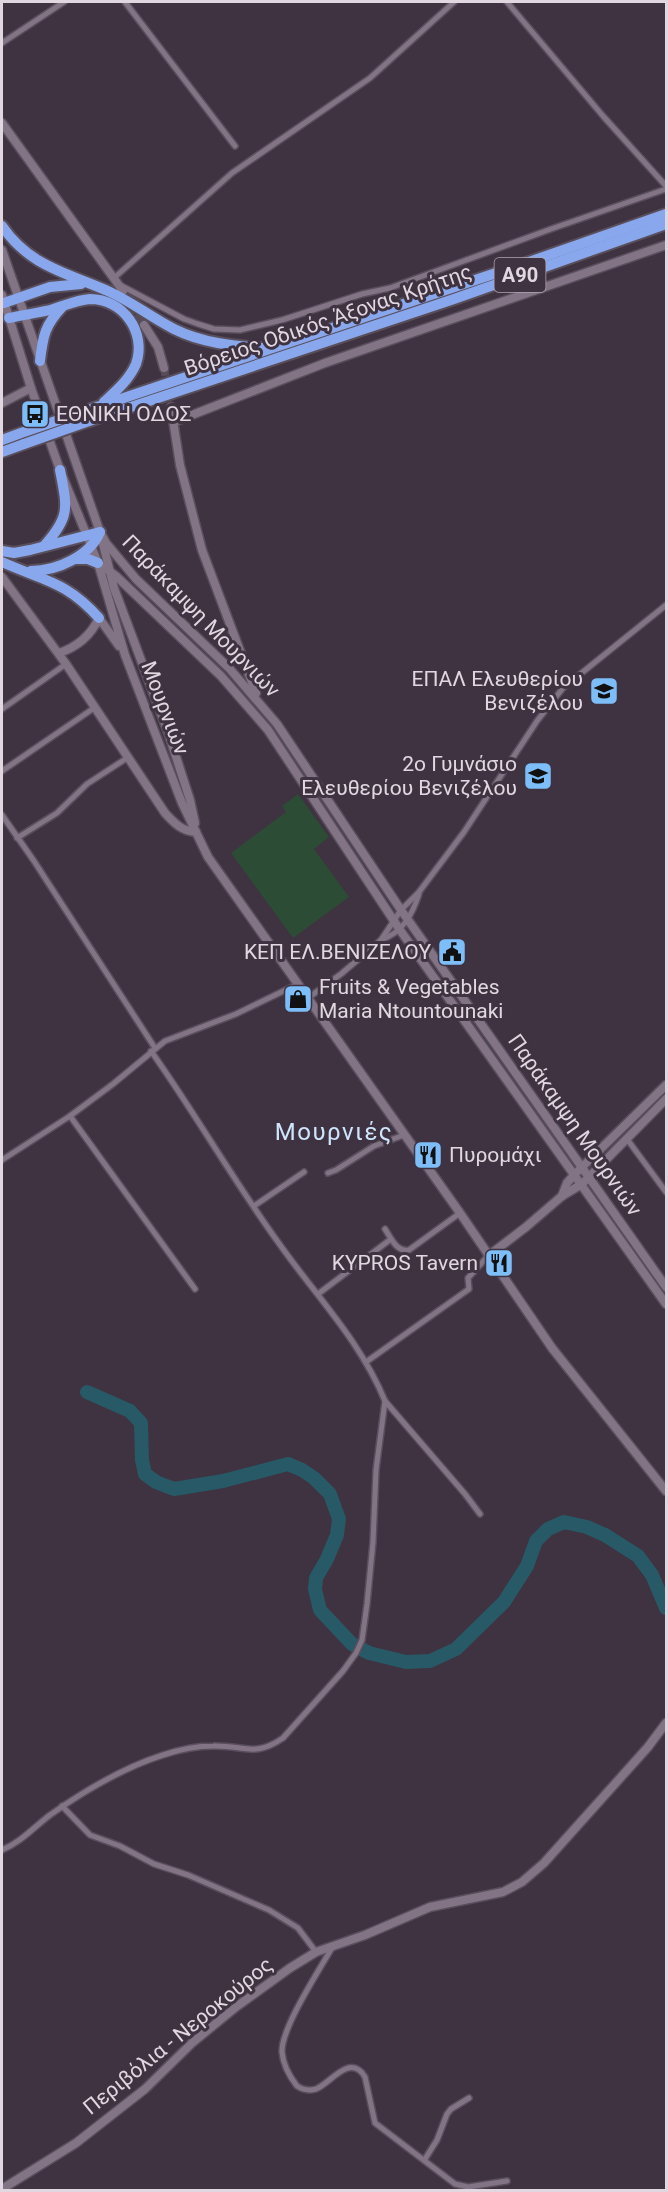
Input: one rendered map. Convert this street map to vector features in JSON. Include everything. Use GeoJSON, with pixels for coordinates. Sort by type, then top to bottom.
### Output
{"type":"FeatureCollection","features":[{"type":"Feature","properties":{"kind":"highway","name":"Βόρειος Οδικός Άξονας Κρήτης"},"geometry":{"type":"LineString","coordinates":[[86,417],[99,406],[666,214]]}},
{"type":"Feature","properties":{"kind":"highway","name":"Βόρειος Οδικός Άξονας Κρήτης"},"geometry":{"type":"LineString","coordinates":[[2,440],[22,438],[454,299],[666,224]]}},
{"type":"Feature","properties":{"kind":"highway"},"geometry":{"type":"LineString","coordinates":[[2,226],[19,247],[41,264],[110,292],[187,335],[217,343],[270,349]]}},
{"type":"Feature","properties":{"kind":"highway"},"geometry":{"type":"LineString","coordinates":[[3,299],[17,298],[50,287],[76,283],[93,286]]}},
{"type":"Feature","properties":{"kind":"highway"},"geometry":{"type":"LineString","coordinates":[[9,318],[92,299],[110,303],[126,315],[134,325],[138,336],[138,357],[129,378],[99,406]]}},
{"type":"Feature","properties":{"kind":"highway"},"geometry":{"type":"LineString","coordinates":[[40,361],[42,341],[48,323],[66,304]]}},
{"type":"Feature","properties":{"kind":"highway","name":"Βόρειος Οδικός Άξονας Κρήτης"},"geometry":{"type":"LineString","coordinates":[[2,452],[22,438]]}},
{"type":"Feature","properties":{"kind":"highway"},"geometry":{"type":"LineString","coordinates":[[44,546],[58,529],[66,512],[60,470]]}},
{"type":"Feature","properties":{"kind":"highway"},"geometry":{"type":"LineString","coordinates":[[75,559],[100,532]]}},
{"type":"Feature","properties":{"kind":"highway"},"geometry":{"type":"LineString","coordinates":[[2,551],[14,554],[44,546],[90,541]]}},
{"type":"Feature","properties":{"kind":"highway"},"geometry":{"type":"LineString","coordinates":[[25,571],[46,570],[82,558],[98,563]]}},
{"type":"Feature","properties":{"kind":"highway"},"geometry":{"type":"LineString","coordinates":[[2,561],[68,589],[99,618]]}},
{"type":"Feature","properties":{"kind":"main road"},"geometry":{"type":"LineString","coordinates":[[2,123],[118,284]]}},
{"type":"Feature","properties":{"kind":"main road"},"geometry":{"type":"LineString","coordinates":[[174,422],[334,360],[666,245]]}},
{"type":"Feature","properties":{"kind":"main road"},"geometry":{"type":"LineString","coordinates":[[2,250],[100,532]]}},
{"type":"Feature","properties":{"kind":"main road","name":"Μουρνιών"},"geometry":{"type":"LineString","coordinates":[[3,299],[60,470],[98,563],[125,655],[182,803],[196,832]]}},
{"type":"Feature","properties":{"kind":"main road"},"geometry":{"type":"LineString","coordinates":[[144,325],[158,347],[164,368]]}},
{"type":"Feature","properties":{"kind":"main road"},"geometry":{"type":"LineString","coordinates":[[2,403],[31,388]]}},
{"type":"Feature","properties":{"kind":"main road"},"geometry":{"type":"LineString","coordinates":[[171,407],[180,465],[196,527],[259,700]]}},
{"type":"Feature","properties":{"kind":"main road","name":"Μουρνιών"},"geometry":{"type":"LineString","coordinates":[[100,532],[108,570],[169,735],[190,800],[196,832]]}},
{"type":"Feature","properties":{"kind":"main road","name":"Παράκαμψη Μουρνιών"},"geometry":{"type":"LineString","coordinates":[[100,532],[106,543],[136,579],[230,668],[277,724],[401,910],[666,1287]]}},
{"type":"Feature","properties":{"kind":"main road","name":"Παράκαμψη Μουρνιών"},"geometry":{"type":"LineString","coordinates":[[98,563],[221,676],[268,730],[393,920],[566,1160],[666,1304]]}},
{"type":"Feature","properties":{"kind":"main road"},"geometry":{"type":"LineString","coordinates":[[2,577],[59,653],[165,813],[176,825],[187,832],[196,832],[215,868],[460,1213],[566,1367],[666,1491]]}},
{"type":"Feature","properties":{"kind":"main road"},"geometry":{"type":"LineString","coordinates":[[99,618],[125,655]]}},
{"type":"Feature","properties":{"kind":"main road"},"geometry":{"type":"LineString","coordinates":[[59,653],[79,643],[95,627],[99,618]]}},
{"type":"Feature","properties":{"kind":"main road"},"geometry":{"type":"LineString","coordinates":[[221,676],[242,656]]}},
{"type":"Feature","properties":{"kind":"main road"},"geometry":{"type":"LineString","coordinates":[[562,1196],[567,1183],[575,1174],[666,1085]]}},
{"type":"Feature","properties":{"kind":"main road"},"geometry":{"type":"LineString","coordinates":[[488,1256],[562,1196],[582,1184],[666,1099]]}},
{"type":"Feature","properties":{"kind":"main road"},"geometry":{"type":"LineString","coordinates":[[574,1154],[587,1157],[597,1155]]}},
{"type":"Feature","properties":{"kind":"main road"},"geometry":{"type":"LineString","coordinates":[[566,1160],[567,1183]]}},
{"type":"Feature","properties":{"kind":"main road","name":"Περιβόλια - Νεροκούρος"},"geometry":{"type":"LineString","coordinates":[[2,2189],[76,2143],[145,2089],[192,2043],[236,2007],[283,1972],[316,1952],[365,1935],[430,1907],[503,1892],[522,1882],[544,1863],[648,1747],[666,1723]]}},
{"type":"Feature","properties":{"kind":"street"},"geometry":{"type":"LineString","coordinates":[[2,43],[64,2]]}},
{"type":"Feature","properties":{"kind":"street"},"geometry":{"type":"LineString","coordinates":[[125,2],[235,146]]}},
{"type":"Feature","properties":{"kind":"street"},"geometry":{"type":"LineString","coordinates":[[453,2],[370,78],[232,173],[118,284],[184,319],[214,329],[240,330],[390,288],[666,188],[507,2]]}},
{"type":"Feature","properties":{"kind":"street"},"geometry":{"type":"LineString","coordinates":[[381,940],[393,920],[419,892],[464,832],[552,700],[563,688],[666,605]]}},
{"type":"Feature","properties":{"kind":"street"},"geometry":{"type":"LineString","coordinates":[[2,709],[66,664]]}},
{"type":"Feature","properties":{"kind":"street"},"geometry":{"type":"LineString","coordinates":[[2,771],[94,708]]}},
{"type":"Feature","properties":{"kind":"street"},"geometry":{"type":"LineString","coordinates":[[17,838],[57,813],[87,784],[127,758]]}},
{"type":"Feature","properties":{"kind":"street"},"geometry":{"type":"LineString","coordinates":[[2,815],[254,1206],[366,1362],[385,1401],[480,1514]]}},
{"type":"Feature","properties":{"kind":"street"},"geometry":{"type":"LineString","coordinates":[[308,998],[381,940],[400,930],[408,920],[419,892]]}},
{"type":"Feature","properties":{"kind":"street"},"geometry":{"type":"LineString","coordinates":[[2,1160],[70,1116],[165,1041],[236,1014],[298,984]]}},
{"type":"Feature","properties":{"kind":"street"},"geometry":{"type":"LineString","coordinates":[[70,1116],[195,1289]]}},
{"type":"Feature","properties":{"kind":"street"},"geometry":{"type":"LineString","coordinates":[[328,1173],[374,1146],[404,1135]]}},
{"type":"Feature","properties":{"kind":"street"},"geometry":{"type":"LineString","coordinates":[[627,1139],[666,1192]]}},
{"type":"Feature","properties":{"kind":"street"},"geometry":{"type":"LineString","coordinates":[[254,1206],[304,1172]]}},
{"type":"Feature","properties":{"kind":"street"},"geometry":{"type":"LineString","coordinates":[[385,1229],[398,1248],[404,1251],[409,1250],[460,1213]]}},
{"type":"Feature","properties":{"kind":"street"},"geometry":{"type":"LineString","coordinates":[[318,1293],[391,1239]]}},
{"type":"Feature","properties":{"kind":"street"},"geometry":{"type":"LineString","coordinates":[[366,1362],[469,1288],[468,1278],[488,1256]]}},
{"type":"Feature","properties":{"kind":"street"},"geometry":{"type":"LineString","coordinates":[[2,1850],[24,1838],[62,1806],[92,1787],[161,1756],[213,1746],[255,1750],[272,1746],[287,1733],[344,1671],[356,1653],[365,1628],[373,1542],[376,1470],[385,1401]]}},
{"type":"Feature","properties":{"kind":"street"},"geometry":{"type":"LineString","coordinates":[[62,1806],[90,1835],[120,1846],[154,1864],[188,1875],[269,1910],[298,1928],[316,1952]]}},
{"type":"Feature","properties":{"kind":"street"},"geometry":{"type":"LineString","coordinates":[[333,1945],[301,2002],[282,2043],[284,2061],[297,2086],[306,2090],[319,2088],[332,2076],[346,2068],[355,2068],[365,2077],[375,2123],[425,2159],[444,2177],[455,2184],[468,2187],[507,2181]]}},
{"type":"Feature","properties":{"kind":"street"},"geometry":{"type":"LineString","coordinates":[[425,2159],[437,2140],[451,2109],[469,2098]]}},
{"type":"Feature","properties":{"kind":"green space"},"geometry":{"type":"Polygon","coordinates":[[[298,794],[329,837],[314,849],[349,897],[293,938],[231,853],[286,812],[282,806],[298,794]]]}},
{"type":"Feature","properties":{"kind":"waterway"},"geometry":{"type":"LineString","coordinates":[[87,1392],[130,1411],[141,1423],[142,1460],[145,1474],[156,1482],[174,1489],[223,1481],[288,1464],[314,1478],[330,1494],[339,1519],[337,1535],[316,1578],[315,1589],[320,1610],[352,1644],[369,1653],[406,1662],[430,1661],[456,1649],[504,1602],[527,1566],[536,1541],[548,1529],[564,1522],[587,1527],[605,1535],[638,1556],[652,1575],[666,1608]]}},
{"type":"Feature","properties":{"kind":"tunnel"},"geometry":{"type":"LineString","coordinates":[[131,304],[144,325]]}},
{"type":"Feature","properties":{"kind":"tunnel"},"geometry":{"type":"LineString","coordinates":[[164,368],[171,407]]}},
{"type":"Feature","properties":{"kind":"place","name":"ΕΘΝΙΚΗ ΟΔΟΣ"},"geometry":{"type":"Point","coordinates":[35,414]}},
{"type":"Feature","properties":{"kind":"place","name":"ΕΠΑΛ Ελευθερίου Βενιζέλου"},"geometry":{"type":"Point","coordinates":[604,691]}},
{"type":"Feature","properties":{"kind":"place","name":"2ο Γυμνάσιο Ελευθερίου Βενιζέλου"},"geometry":{"type":"Point","coordinates":[538,776]}},
{"type":"Feature","properties":{"kind":"place","name":"ΚΕΠ ΕΛ.ΒΕΝΙΖΕΛΟΥ"},"geometry":{"type":"Point","coordinates":[452,952]}},
{"type":"Feature","properties":{"kind":"place","name":"Fruits & Vegetables Maria Ntountounaki"},"geometry":{"type":"Point","coordinates":[298,999]}},
{"type":"Feature","properties":{"kind":"place","name":"Πυρομάχι"},"geometry":{"type":"Point","coordinates":[428,1155]}},
{"type":"Feature","properties":{"kind":"place","name":"KYPROS Tavern"},"geometry":{"type":"Point","coordinates":[499,1263]}},
{"type":"Feature","properties":{"kind":"district","name":"Μουρνιές"},"geometry":{"type":"Point","coordinates":[334,1132]}}]}
